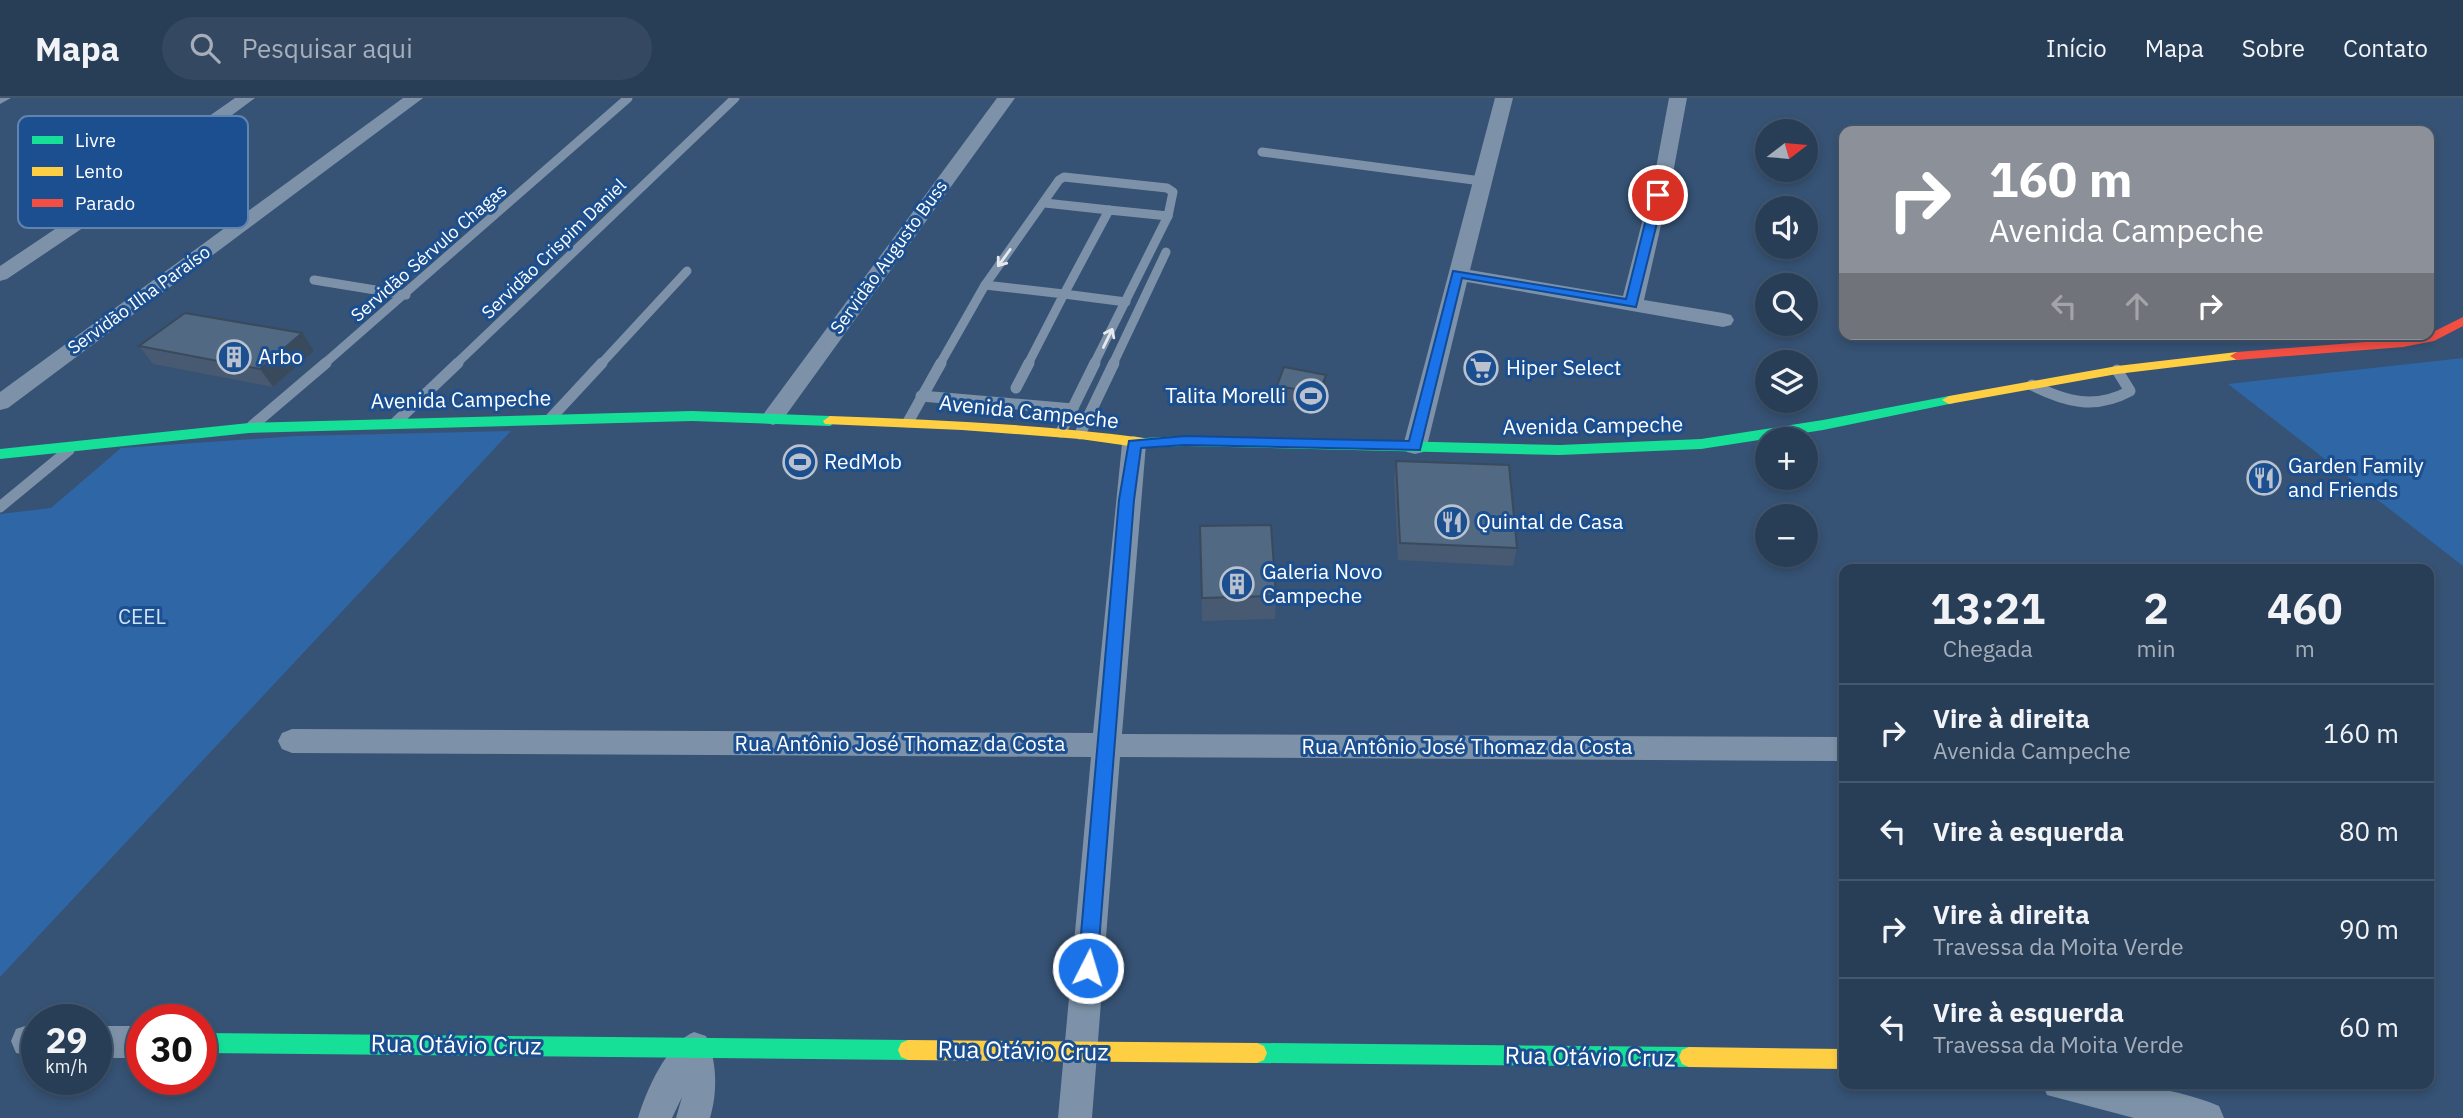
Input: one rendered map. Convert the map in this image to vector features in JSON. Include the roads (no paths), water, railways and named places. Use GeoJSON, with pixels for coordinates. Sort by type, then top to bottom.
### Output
{"type":"FeatureCollection","features":[{"type":"Feature","properties":{"kind":"main road","name":"Avenida Campeche"},"geometry":{"type":"LineString","coordinates":[[2434,336],[2463,321]]}},
{"type":"Feature","properties":{"kind":"main road","name":"Avenida Campeche"},"geometry":{"type":"LineString","coordinates":[[0,454],[249,428],[550,419],[772,417],[1061,432],[1134,444],[1185,440],[1560,450],[1701,444],[1823,425],[2029,384],[2117,370],[2267,352],[2419,340]]}},
{"type":"Feature","properties":{"kind":"main road","name":"Rua Otávio Cruz"},"geometry":{"type":"LineString","coordinates":[[217,1042],[1839,1059]]}},
{"type":"Feature","properties":{"kind":"street"},"geometry":{"type":"LineString","coordinates":[[221,116],[246,98]]}},
{"type":"Feature","properties":{"kind":"street","name":"Servidão Ilha Paraíso"},"geometry":{"type":"LineString","coordinates":[[248,220],[414,98]]}},
{"type":"Feature","properties":{"kind":"street","name":"Servidão Augusto Buss"},"geometry":{"type":"LineString","coordinates":[[772,417],[1006,98]]}},
{"type":"Feature","properties":{"kind":"street"},"geometry":{"type":"LineString","coordinates":[[1415,446],[1504,98]]}},
{"type":"Feature","properties":{"kind":"street"},"geometry":{"type":"LineString","coordinates":[[1632,304],[1665,168],[1678,98]]}},
{"type":"Feature","properties":{"kind":"street"},"geometry":{"type":"LineString","coordinates":[[4,268],[66,228]]}},
{"type":"Feature","properties":{"kind":"street","name":"Servidão Ilha Paraíso"},"geometry":{"type":"LineString","coordinates":[[0,403],[238,228]]}},
{"type":"Feature","properties":{"kind":"street"},"geometry":{"type":"LineString","coordinates":[[1457,274],[1723,320]]}},
{"type":"Feature","properties":{"kind":"street"},"geometry":{"type":"LineString","coordinates":[[1075,1118],[1134,444]]}},
{"type":"Feature","properties":{"kind":"street","name":"Rua Antônio José Thomaz da Costa"},"geometry":{"type":"LineString","coordinates":[[292,741],[1839,749]]}},
{"type":"Feature","properties":{"kind":"street"},"geometry":{"type":"LineString","coordinates":[[655,1118],[661,1097],[694,1048]]}},
{"type":"Feature","properties":{"kind":"street"},"geometry":{"type":"LineString","coordinates":[[693,1118],[699,1098],[694,1048]]}},
{"type":"Feature","properties":{"kind":"street"},"geometry":{"type":"LineString","coordinates":[[2084,1089],[2207,1118]]}},
{"type":"Feature","properties":{"kind":"lane","name":"Servidão Sérvulo Chagas"},"geometry":{"type":"LineString","coordinates":[[249,428],[406,295],[628,98]]}},
{"type":"Feature","properties":{"kind":"lane","name":"Servidão Crispim Daniel"},"geometry":{"type":"LineString","coordinates":[[394,423],[735,98]]}},
{"type":"Feature","properties":{"kind":"lane"},"geometry":{"type":"LineString","coordinates":[[1262,152],[1481,181]]}},
{"type":"Feature","properties":{"kind":"lane"},"geometry":{"type":"LineString","coordinates":[[908,422],[985,285],[1059,180],[1064,177],[1167,188],[1173,192],[1168,216],[1061,432]]}},
{"type":"Feature","properties":{"kind":"lane"},"geometry":{"type":"LineString","coordinates":[[1045,203],[1168,216]]}},
{"type":"Feature","properties":{"kind":"lane"},"geometry":{"type":"LineString","coordinates":[[1016,388],[1109,210]]}},
{"type":"Feature","properties":{"kind":"lane"},"geometry":{"type":"LineString","coordinates":[[1080,434],[1166,252]]}},
{"type":"Feature","properties":{"kind":"lane"},"geometry":{"type":"LineString","coordinates":[[550,419],[687,271]]}},
{"type":"Feature","properties":{"kind":"lane"},"geometry":{"type":"LineString","coordinates":[[314,280],[406,295]]}},
{"type":"Feature","properties":{"kind":"lane"},"geometry":{"type":"LineString","coordinates":[[985,285],[1126,302]]}},
{"type":"Feature","properties":{"kind":"lane"},"geometry":{"type":"LineString","coordinates":[[2029,384],[2061,400],[2083,404],[2120,398],[2130,391],[2117,370]]}},
{"type":"Feature","properties":{"kind":"lane"},"geometry":{"type":"LineString","coordinates":[[921,396],[1073,409]]}},
{"type":"Feature","properties":{"kind":"lane"},"geometry":{"type":"LineString","coordinates":[[962,425],[975,400]]}},
{"type":"Feature","properties":{"kind":"lane"},"geometry":{"type":"LineString","coordinates":[[0,508],[75,445]]}},
{"type":"Feature","properties":{"kind":"place","name":"Arbo"},"geometry":{"type":"Point","coordinates":[234,357]}},
{"type":"Feature","properties":{"kind":"place","name":"Hiper Select"},"geometry":{"type":"Point","coordinates":[1481,368]}},
{"type":"Feature","properties":{"kind":"place","name":"Talita Morelli"},"geometry":{"type":"Point","coordinates":[1311,396]}},
{"type":"Feature","properties":{"kind":"place","name":"RedMob"},"geometry":{"type":"Point","coordinates":[800,462]}},
{"type":"Feature","properties":{"kind":"place","name":"Garden Family and Friends"},"geometry":{"type":"Point","coordinates":[2264,478]}},
{"type":"Feature","properties":{"kind":"place","name":"Quintal de Casa"},"geometry":{"type":"Point","coordinates":[1452,522]}},
{"type":"Feature","properties":{"kind":"place","name":"Galeria Novo Campeche"},"geometry":{"type":"Point","coordinates":[1237,584]}},
{"type":"Feature","properties":{"kind":"park label","name":"CEEL"},"geometry":{"type":"Point","coordinates":[142,617]}}]}
